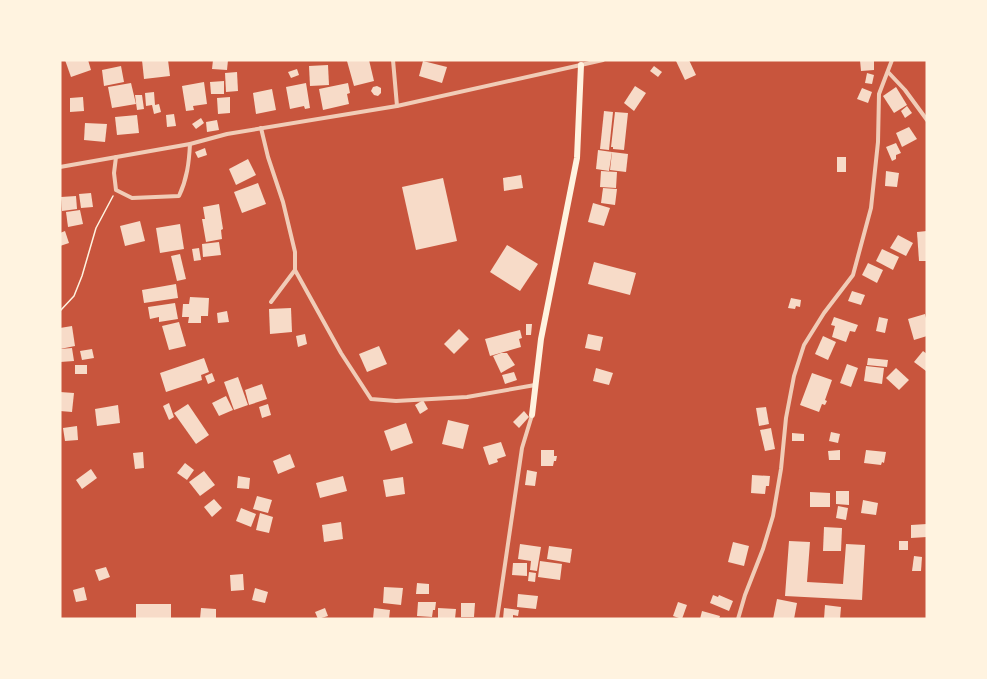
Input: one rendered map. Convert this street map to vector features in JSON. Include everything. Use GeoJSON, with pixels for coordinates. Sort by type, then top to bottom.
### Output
{"type":"FeatureCollection","features":[{"type":"Feature","properties":{"kind":"main road"},"geometry":{"type":"LineString","coordinates":[[532,415],[541,339],[577,158],[580,62]]}},
{"type":"Feature","properties":{"kind":"street"},"geometry":{"type":"LineString","coordinates":[[393,60],[397,106]]}},
{"type":"Feature","properties":{"kind":"street"},"geometry":{"type":"LineString","coordinates":[[60,168],[189,144],[227,134],[397,106],[580,62],[603,60]]}},
{"type":"Feature","properties":{"kind":"street"},"geometry":{"type":"LineString","coordinates":[[738,619],[773,516],[786,418],[794,376],[804,345],[824,313],[853,275],[871,208],[878,142],[879,94],[892,60]]}},
{"type":"Feature","properties":{"kind":"street"},"geometry":{"type":"LineString","coordinates":[[888,72],[905,90],[927,120]]}},
{"type":"Feature","properties":{"kind":"street"},"geometry":{"type":"LineString","coordinates":[[261,128],[295,252],[295,270],[341,353],[370,399],[396,402],[467,397],[535,385]]}},
{"type":"Feature","properties":{"kind":"street"},"geometry":{"type":"LineString","coordinates":[[116,156],[114,173],[117,190],[132,198],[179,196],[189,167],[189,144]]}},
{"type":"Feature","properties":{"kind":"street"},"geometry":{"type":"LineString","coordinates":[[271,302],[295,270]]}},
{"type":"Feature","properties":{"kind":"street"},"geometry":{"type":"LineString","coordinates":[[497,619],[522,448],[532,415]]}},
{"type":"Feature","properties":{"kind":"path"},"geometry":{"type":"LineString","coordinates":[[60,311],[74,296],[96,228],[117,190]]}},
{"type":"Feature","properties":{"kind":"building"},"geometry":{"type":"Polygon","coordinates":[[[65,60],[88,60],[91,70],[71,77],[65,60]]]}},
{"type":"Feature","properties":{"kind":"building"},"geometry":{"type":"Polygon","coordinates":[[[142,60],[168,60],[170,76],[144,79],[142,60]]]}},
{"type":"Feature","properties":{"kind":"building"},"geometry":{"type":"Polygon","coordinates":[[[213,60],[228,60],[227,70],[212,69],[213,60]]]}},
{"type":"Feature","properties":{"kind":"building"},"geometry":{"type":"Polygon","coordinates":[[[369,60],[374,81],[354,86],[347,61],[369,60]]]}},
{"type":"Feature","properties":{"kind":"building"},"geometry":{"type":"Polygon","coordinates":[[[689,60],[696,75],[685,80],[676,61],[689,60]]]}},
{"type":"Feature","properties":{"kind":"building"},"geometry":{"type":"Polygon","coordinates":[[[860,60],[874,60],[874,70],[861,71],[860,60]]]}},
{"type":"Feature","properties":{"kind":"building"},"geometry":{"type":"Polygon","coordinates":[[[423,61],[447,67],[442,83],[419,76],[423,61]]]}},
{"type":"Feature","properties":{"kind":"building"},"geometry":{"type":"Polygon","coordinates":[[[328,65],[329,85],[310,86],[309,66],[328,65]]]}},
{"type":"Feature","properties":{"kind":"building"},"geometry":{"type":"Polygon","coordinates":[[[121,66],[124,82],[104,86],[102,70],[121,66]]]}},
{"type":"Feature","properties":{"kind":"building"},"geometry":{"type":"Polygon","coordinates":[[[654,66],[662,72],[658,77],[650,71],[654,66]]]}},
{"type":"Feature","properties":{"kind":"building"},"geometry":{"type":"Polygon","coordinates":[[[297,69],[299,75],[291,78],[288,72],[297,69]]]}},
{"type":"Feature","properties":{"kind":"building"},"geometry":{"type":"Polygon","coordinates":[[[237,72],[238,91],[226,92],[225,73],[237,72]]]}},
{"type":"Feature","properties":{"kind":"building"},"geometry":{"type":"Polygon","coordinates":[[[867,73],[874,75],[872,84],[865,83],[867,73]]]}},
{"type":"Feature","properties":{"kind":"building"},"geometry":{"type":"Polygon","coordinates":[[[224,81],[224,94],[211,94],[210,82],[224,81]]]}},
{"type":"Feature","properties":{"kind":"building"},"geometry":{"type":"Polygon","coordinates":[[[204,82],[207,104],[193,106],[194,110],[186,111],[182,86],[204,82]]]}},
{"type":"Feature","properties":{"kind":"building"},"geometry":{"type":"Polygon","coordinates":[[[131,83],[136,104],[112,108],[108,87],[131,83]]]}},
{"type":"Feature","properties":{"kind":"building"},"geometry":{"type":"Polygon","coordinates":[[[306,83],[310,108],[305,109],[304,106],[290,109],[286,87],[306,83]]]}},
{"type":"Feature","properties":{"kind":"building"},"geometry":{"type":"Polygon","coordinates":[[[348,83],[349,104],[323,110],[319,89],[348,83]]]}},
{"type":"Feature","properties":{"kind":"building"},"geometry":{"type":"Polygon","coordinates":[[[377,86],[381,88],[378,96],[371,91],[377,86]]]}},
{"type":"Feature","properties":{"kind":"building"},"geometry":{"type":"Polygon","coordinates":[[[635,86],[646,93],[634,111],[624,103],[635,86]]]}},
{"type":"Feature","properties":{"kind":"building"},"geometry":{"type":"Polygon","coordinates":[[[896,87],[907,105],[894,113],[883,96],[896,87]]]}},
{"type":"Feature","properties":{"kind":"building"},"geometry":{"type":"Polygon","coordinates":[[[862,88],[872,92],[868,103],[857,99],[862,88]]]}},
{"type":"Feature","properties":{"kind":"building"},"geometry":{"type":"Polygon","coordinates":[[[272,89],[276,110],[256,114],[253,93],[272,89]]]}},
{"type":"Feature","properties":{"kind":"building"},"geometry":{"type":"Polygon","coordinates":[[[154,92],[155,105],[159,104],[161,112],[154,114],[152,105],[146,106],[145,93],[154,92]]]}},
{"type":"Feature","properties":{"kind":"building"},"geometry":{"type":"Polygon","coordinates":[[[135,95],[142,95],[144,109],[137,110],[135,95]]]}},
{"type":"Feature","properties":{"kind":"building"},"geometry":{"type":"Polygon","coordinates":[[[83,97],[84,111],[70,112],[70,98],[83,97]]]}},
{"type":"Feature","properties":{"kind":"building"},"geometry":{"type":"Polygon","coordinates":[[[230,97],[230,113],[218,114],[217,98],[230,97]]]}},
{"type":"Feature","properties":{"kind":"building"},"geometry":{"type":"Polygon","coordinates":[[[907,106],[912,113],[905,118],[901,111],[907,106]]]}},
{"type":"Feature","properties":{"kind":"building"},"geometry":{"type":"Polygon","coordinates":[[[604,111],[613,112],[609,150],[600,149],[604,111]]]}},
{"type":"Feature","properties":{"kind":"building"},"geometry":{"type":"Polygon","coordinates":[[[615,112],[628,113],[624,150],[611,147],[615,112]]]}},
{"type":"Feature","properties":{"kind":"building"},"geometry":{"type":"Polygon","coordinates":[[[174,114],[176,126],[167,127],[166,115],[174,114]]]}},
{"type":"Feature","properties":{"kind":"building"},"geometry":{"type":"Polygon","coordinates":[[[137,115],[139,133],[117,135],[115,117],[137,115]]]}},
{"type":"Feature","properties":{"kind":"building"},"geometry":{"type":"Polygon","coordinates":[[[201,118],[204,123],[196,129],[192,124],[201,118]]]}},
{"type":"Feature","properties":{"kind":"building"},"geometry":{"type":"Polygon","coordinates":[[[217,120],[219,130],[207,132],[206,122],[217,120]]]}},
{"type":"Feature","properties":{"kind":"building"},"geometry":{"type":"Polygon","coordinates":[[[85,123],[107,124],[105,142],[84,140],[85,123]]]}},
{"type":"Feature","properties":{"kind":"building"},"geometry":{"type":"Polygon","coordinates":[[[909,127],[917,139],[902,147],[896,133],[909,127]]]}},
{"type":"Feature","properties":{"kind":"building"},"geometry":{"type":"Polygon","coordinates":[[[896,143],[901,153],[896,155],[896,159],[892,161],[886,147],[896,143]]]}},
{"type":"Feature","properties":{"kind":"building"},"geometry":{"type":"Polygon","coordinates":[[[205,148],[207,155],[198,158],[195,152],[205,148]]]}},
{"type":"Feature","properties":{"kind":"building"},"geometry":{"type":"Polygon","coordinates":[[[598,150],[612,152],[609,171],[596,169],[598,150]]]}},
{"type":"Feature","properties":{"kind":"building"},"geometry":{"type":"Polygon","coordinates":[[[612,152],[628,154],[626,172],[610,170],[612,152]]]}},
{"type":"Feature","properties":{"kind":"building"},"geometry":{"type":"Polygon","coordinates":[[[837,157],[846,157],[846,172],[837,172],[837,157]]]}},
{"type":"Feature","properties":{"kind":"building"},"geometry":{"type":"Polygon","coordinates":[[[248,159],[256,175],[236,185],[229,169],[248,159]]]}},
{"type":"Feature","properties":{"kind":"building"},"geometry":{"type":"Polygon","coordinates":[[[601,171],[617,172],[616,188],[600,187],[601,171]]]}},
{"type":"Feature","properties":{"kind":"building"},"geometry":{"type":"Polygon","coordinates":[[[886,171],[899,173],[897,187],[885,186],[886,171]]]}},
{"type":"Feature","properties":{"kind":"building"},"geometry":{"type":"Polygon","coordinates":[[[521,175],[523,188],[504,191],[503,178],[521,175]]]}},
{"type":"Feature","properties":{"kind":"building"},"geometry":{"type":"Polygon","coordinates":[[[443,178],[457,241],[416,250],[402,187],[443,178]]]}},
{"type":"Feature","properties":{"kind":"building"},"geometry":{"type":"Polygon","coordinates":[[[258,183],[266,204],[242,213],[234,192],[258,183]]]}},
{"type":"Feature","properties":{"kind":"building"},"geometry":{"type":"Polygon","coordinates":[[[603,188],[617,189],[615,205],[601,203],[603,188]]]}},
{"type":"Feature","properties":{"kind":"building"},"geometry":{"type":"Polygon","coordinates":[[[91,193],[93,207],[81,208],[79,194],[91,193]]]}},
{"type":"Feature","properties":{"kind":"building"},"geometry":{"type":"Polygon","coordinates":[[[76,196],[77,209],[62,211],[61,197],[76,196]]]}},
{"type":"Feature","properties":{"kind":"building"},"geometry":{"type":"Polygon","coordinates":[[[593,203],[610,208],[604,226],[588,222],[593,203]]]}},
{"type":"Feature","properties":{"kind":"building"},"geometry":{"type":"Polygon","coordinates":[[[219,204],[223,229],[221,230],[222,239],[206,242],[202,219],[205,219],[203,207],[219,204]]]}},
{"type":"Feature","properties":{"kind":"building"},"geometry":{"type":"Polygon","coordinates":[[[80,210],[83,224],[68,227],[66,212],[80,210]]]}},
{"type":"Feature","properties":{"kind":"building"},"geometry":{"type":"Polygon","coordinates":[[[140,221],[145,241],[125,246],[120,226],[140,221]]]}},
{"type":"Feature","properties":{"kind":"building"},"geometry":{"type":"Polygon","coordinates":[[[180,224],[184,249],[160,253],[156,228],[180,224]]]}},
{"type":"Feature","properties":{"kind":"building"},"geometry":{"type":"Polygon","coordinates":[[[65,231],[69,243],[60,246],[60,233],[65,231]]]}},
{"type":"Feature","properties":{"kind":"building"},"geometry":{"type":"Polygon","coordinates":[[[927,231],[927,261],[919,261],[917,232],[927,231]]]}},
{"type":"Feature","properties":{"kind":"building"},"geometry":{"type":"Polygon","coordinates":[[[898,235],[913,243],[906,256],[890,248],[898,235]]]}},
{"type":"Feature","properties":{"kind":"building"},"geometry":{"type":"Polygon","coordinates":[[[219,242],[221,255],[203,257],[202,244],[219,242]]]}},
{"type":"Feature","properties":{"kind":"building"},"geometry":{"type":"Polygon","coordinates":[[[507,245],[538,264],[520,291],[490,272],[507,245]]]}},
{"type":"Feature","properties":{"kind":"building"},"geometry":{"type":"Polygon","coordinates":[[[199,248],[201,260],[194,261],[192,249],[199,248]]]}},
{"type":"Feature","properties":{"kind":"building"},"geometry":{"type":"Polygon","coordinates":[[[882,249],[899,257],[893,270],[876,261],[882,249]]]}},
{"type":"Feature","properties":{"kind":"building"},"geometry":{"type":"Polygon","coordinates":[[[180,254],[186,279],[177,281],[171,256],[180,254]]]}},
{"type":"Feature","properties":{"kind":"building"},"geometry":{"type":"Polygon","coordinates":[[[594,262],[636,273],[630,295],[588,284],[594,262]]]}},
{"type":"Feature","properties":{"kind":"building"},"geometry":{"type":"Polygon","coordinates":[[[868,263],[883,270],[877,283],[862,275],[868,263]]]}},
{"type":"Feature","properties":{"kind":"building"},"geometry":{"type":"Polygon","coordinates":[[[176,284],[178,298],[144,303],[142,290],[176,284]]]}},
{"type":"Feature","properties":{"kind":"building"},"geometry":{"type":"Polygon","coordinates":[[[852,291],[865,295],[861,305],[848,301],[852,291]]]}},
{"type":"Feature","properties":{"kind":"building"},"geometry":{"type":"Polygon","coordinates":[[[190,297],[209,298],[208,316],[201,316],[201,323],[188,323],[189,317],[182,317],[183,304],[189,304],[190,297]]]}},
{"type":"Feature","properties":{"kind":"building"},"geometry":{"type":"Polygon","coordinates":[[[791,298],[801,300],[800,307],[788,308],[791,298]]]}},
{"type":"Feature","properties":{"kind":"building"},"geometry":{"type":"Polygon","coordinates":[[[175,303],[178,319],[159,322],[159,317],[150,319],[148,307],[175,303]]]}},
{"type":"Feature","properties":{"kind":"building"},"geometry":{"type":"Polygon","coordinates":[[[291,308],[292,332],[270,334],[269,309],[291,308]]]}},
{"type":"Feature","properties":{"kind":"building"},"geometry":{"type":"Polygon","coordinates":[[[227,311],[229,322],[218,323],[217,313],[227,311]]]}},
{"type":"Feature","properties":{"kind":"building"},"geometry":{"type":"Polygon","coordinates":[[[925,314],[927,336],[914,340],[908,319],[925,314]]]}},
{"type":"Feature","properties":{"kind":"building"},"geometry":{"type":"Polygon","coordinates":[[[834,317],[858,325],[855,332],[850,331],[846,342],[832,337],[835,326],[831,325],[834,317]]]}},
{"type":"Feature","properties":{"kind":"building"},"geometry":{"type":"Polygon","coordinates":[[[879,317],[888,319],[885,333],[876,331],[879,317]]]}},
{"type":"Feature","properties":{"kind":"building"},"geometry":{"type":"Polygon","coordinates":[[[179,322],[186,346],[169,350],[162,326],[179,322]]]}},
{"type":"Feature","properties":{"kind":"building"},"geometry":{"type":"Polygon","coordinates":[[[526,324],[532,324],[531,335],[526,335],[526,324]]]}},
{"type":"Feature","properties":{"kind":"building"},"geometry":{"type":"Polygon","coordinates":[[[72,326],[75,346],[60,349],[60,328],[72,326]]]}},
{"type":"Feature","properties":{"kind":"building"},"geometry":{"type":"Polygon","coordinates":[[[459,329],[469,339],[454,354],[444,344],[459,329]]]}},
{"type":"Feature","properties":{"kind":"building"},"geometry":{"type":"Polygon","coordinates":[[[520,330],[521,347],[490,356],[485,339],[520,330]]]}},
{"type":"Feature","properties":{"kind":"building"},"geometry":{"type":"Polygon","coordinates":[[[305,334],[307,344],[298,347],[296,336],[305,334]]]}},
{"type":"Feature","properties":{"kind":"building"},"geometry":{"type":"Polygon","coordinates":[[[588,334],[603,337],[600,351],[585,348],[588,334]]]}},
{"type":"Feature","properties":{"kind":"building"},"geometry":{"type":"Polygon","coordinates":[[[823,336],[836,342],[828,360],[815,354],[823,336]]]}},
{"type":"Feature","properties":{"kind":"building"},"geometry":{"type":"Polygon","coordinates":[[[379,346],[387,364],[367,372],[359,354],[379,346]]]}},
{"type":"Feature","properties":{"kind":"building"},"geometry":{"type":"Polygon","coordinates":[[[72,348],[74,361],[60,362],[60,349],[72,348]]]}},
{"type":"Feature","properties":{"kind":"building"},"geometry":{"type":"Polygon","coordinates":[[[92,349],[94,358],[82,360],[80,351],[92,349]]]}},
{"type":"Feature","properties":{"kind":"building"},"geometry":{"type":"Polygon","coordinates":[[[923,351],[927,354],[926,371],[914,362],[923,351]]]}},
{"type":"Feature","properties":{"kind":"building"},"geometry":{"type":"Polygon","coordinates":[[[507,353],[515,365],[501,373],[493,356],[507,353]]]}},
{"type":"Feature","properties":{"kind":"building"},"geometry":{"type":"Polygon","coordinates":[[[204,358],[209,372],[201,375],[202,380],[166,392],[160,373],[204,358]]]}},
{"type":"Feature","properties":{"kind":"building"},"geometry":{"type":"Polygon","coordinates":[[[868,358],[888,360],[887,367],[867,365],[868,358]]]}},
{"type":"Feature","properties":{"kind":"building"},"geometry":{"type":"Polygon","coordinates":[[[847,364],[858,368],[851,387],[840,383],[847,364]]]}},
{"type":"Feature","properties":{"kind":"building"},"geometry":{"type":"Polygon","coordinates":[[[75,365],[87,365],[87,374],[75,374],[75,365]]]}},
{"type":"Feature","properties":{"kind":"building"},"geometry":{"type":"Polygon","coordinates":[[[866,366],[884,368],[882,384],[864,381],[866,366]]]}},
{"type":"Feature","properties":{"kind":"building"},"geometry":{"type":"Polygon","coordinates":[[[596,368],[613,373],[609,385],[593,381],[596,368]]]}},
{"type":"Feature","properties":{"kind":"building"},"geometry":{"type":"Polygon","coordinates":[[[896,368],[909,380],[899,390],[886,378],[896,368]]]}},
{"type":"Feature","properties":{"kind":"building"},"geometry":{"type":"Polygon","coordinates":[[[514,372],[517,380],[505,384],[502,375],[514,372]]]}},
{"type":"Feature","properties":{"kind":"building"},"geometry":{"type":"Polygon","coordinates":[[[212,373],[215,381],[208,384],[205,376],[212,373]]]}},
{"type":"Feature","properties":{"kind":"building"},"geometry":{"type":"Polygon","coordinates":[[[812,373],[832,380],[825,400],[827,401],[825,405],[822,404],[819,412],[800,405],[812,373]]]}},
{"type":"Feature","properties":{"kind":"building"},"geometry":{"type":"Polygon","coordinates":[[[238,377],[248,405],[234,410],[224,382],[238,377]]]}},
{"type":"Feature","properties":{"kind":"building"},"geometry":{"type":"Polygon","coordinates":[[[262,384],[267,399],[249,405],[245,390],[262,384]]]}},
{"type":"Feature","properties":{"kind":"building"},"geometry":{"type":"Polygon","coordinates":[[[60,392],[74,393],[72,412],[60,411],[60,392]]]}},
{"type":"Feature","properties":{"kind":"building"},"geometry":{"type":"Polygon","coordinates":[[[226,396],[233,410],[219,416],[212,403],[226,396]]]}},
{"type":"Feature","properties":{"kind":"building"},"geometry":{"type":"Polygon","coordinates":[[[423,400],[428,409],[420,414],[415,405],[423,400]]]}},
{"type":"Feature","properties":{"kind":"building"},"geometry":{"type":"Polygon","coordinates":[[[169,403],[174,417],[169,420],[163,406],[169,403]]]}},
{"type":"Feature","properties":{"kind":"building"},"geometry":{"type":"Polygon","coordinates":[[[188,404],[209,435],[196,444],[174,413],[188,404]]]}},
{"type":"Feature","properties":{"kind":"building"},"geometry":{"type":"Polygon","coordinates":[[[268,404],[271,415],[262,418],[259,407],[268,404]]]}},
{"type":"Feature","properties":{"kind":"building"},"geometry":{"type":"Polygon","coordinates":[[[118,405],[120,423],[97,426],[95,409],[118,405]]]}},
{"type":"Feature","properties":{"kind":"building"},"geometry":{"type":"Polygon","coordinates":[[[766,407],[769,424],[759,426],[756,408],[766,407]]]}},
{"type":"Feature","properties":{"kind":"building"},"geometry":{"type":"Polygon","coordinates":[[[524,411],[529,417],[519,428],[513,422],[524,411]]]}},
{"type":"Feature","properties":{"kind":"building"},"geometry":{"type":"Polygon","coordinates":[[[448,420],[469,425],[463,449],[442,444],[448,420]]]}},
{"type":"Feature","properties":{"kind":"building"},"geometry":{"type":"Polygon","coordinates":[[[406,423],[413,443],[391,451],[384,431],[406,423]]]}},
{"type":"Feature","properties":{"kind":"building"},"geometry":{"type":"Polygon","coordinates":[[[77,426],[78,440],[65,441],[63,428],[77,426]]]}},
{"type":"Feature","properties":{"kind":"building"},"geometry":{"type":"Polygon","coordinates":[[[771,428],[775,449],[765,451],[760,430],[771,428]]]}},
{"type":"Feature","properties":{"kind":"building"},"geometry":{"type":"Polygon","coordinates":[[[831,432],[840,434],[838,443],[829,441],[831,432]]]}},
{"type":"Feature","properties":{"kind":"building"},"geometry":{"type":"Polygon","coordinates":[[[792,433],[804,434],[804,441],[792,441],[792,433]]]}},
{"type":"Feature","properties":{"kind":"building"},"geometry":{"type":"Polygon","coordinates":[[[501,442],[506,456],[489,465],[483,447],[501,442]]]}},
{"type":"Feature","properties":{"kind":"building"},"geometry":{"type":"Polygon","coordinates":[[[541,450],[554,450],[554,456],[557,456],[553,466],[541,466],[541,450]]]}},
{"type":"Feature","properties":{"kind":"building"},"geometry":{"type":"Polygon","coordinates":[[[840,450],[840,460],[829,460],[828,451],[840,450]]]}},
{"type":"Feature","properties":{"kind":"building"},"geometry":{"type":"Polygon","coordinates":[[[866,450],[886,452],[884,463],[882,462],[881,465],[864,463],[866,450]]]}},
{"type":"Feature","properties":{"kind":"building"},"geometry":{"type":"Polygon","coordinates":[[[143,452],[144,468],[135,469],[133,453],[143,452]]]}},
{"type":"Feature","properties":{"kind":"building"},"geometry":{"type":"Polygon","coordinates":[[[290,454],[295,467],[278,474],[273,461],[290,454]]]}},
{"type":"Feature","properties":{"kind":"building"},"geometry":{"type":"Polygon","coordinates":[[[185,463],[194,470],[187,480],[177,473],[185,463]]]}},
{"type":"Feature","properties":{"kind":"building"},"geometry":{"type":"Polygon","coordinates":[[[91,469],[97,478],[82,489],[76,480],[91,469]]]}},
{"type":"Feature","properties":{"kind":"building"},"geometry":{"type":"Polygon","coordinates":[[[527,470],[537,472],[535,486],[525,485],[527,470]]]}},
{"type":"Feature","properties":{"kind":"building"},"geometry":{"type":"Polygon","coordinates":[[[204,471],[215,485],[200,496],[189,482],[204,471]]]}},
{"type":"Feature","properties":{"kind":"building"},"geometry":{"type":"Polygon","coordinates":[[[752,475],[770,476],[765,494],[751,493],[752,475]]]}},
{"type":"Feature","properties":{"kind":"building"},"geometry":{"type":"Polygon","coordinates":[[[238,476],[250,478],[249,489],[237,488],[238,476]]]}},
{"type":"Feature","properties":{"kind":"building"},"geometry":{"type":"Polygon","coordinates":[[[343,476],[347,491],[320,498],[316,483],[343,476]]]}},
{"type":"Feature","properties":{"kind":"building"},"geometry":{"type":"Polygon","coordinates":[[[403,477],[405,494],[386,497],[383,480],[403,477]]]}},
{"type":"Feature","properties":{"kind":"building"},"geometry":{"type":"Polygon","coordinates":[[[836,491],[849,491],[849,505],[836,504],[836,491]]]}},
{"type":"Feature","properties":{"kind":"building"},"geometry":{"type":"Polygon","coordinates":[[[810,492],[830,493],[830,507],[810,507],[810,492]]]}},
{"type":"Feature","properties":{"kind":"building"},"geometry":{"type":"Polygon","coordinates":[[[257,496],[272,500],[268,513],[253,509],[257,496]]]}},
{"type":"Feature","properties":{"kind":"building"},"geometry":{"type":"Polygon","coordinates":[[[214,499],[222,508],[212,517],[204,507],[214,499]]]}},
{"type":"Feature","properties":{"kind":"building"},"geometry":{"type":"Polygon","coordinates":[[[863,500],[878,503],[876,515],[861,513],[863,500]]]}},
{"type":"Feature","properties":{"kind":"building"},"geometry":{"type":"Polygon","coordinates":[[[838,506],[848,508],[846,520],[836,518],[838,506]]]}},
{"type":"Feature","properties":{"kind":"building"},"geometry":{"type":"Polygon","coordinates":[[[241,508],[256,514],[251,527],[236,521],[241,508]]]}},
{"type":"Feature","properties":{"kind":"building"},"geometry":{"type":"Polygon","coordinates":[[[260,513],[273,517],[269,533],[256,530],[260,513]]]}},
{"type":"Feature","properties":{"kind":"building"},"geometry":{"type":"Polygon","coordinates":[[[341,522],[343,539],[324,542],[322,525],[341,522]]]}},
{"type":"Feature","properties":{"kind":"building"},"geometry":{"type":"Polygon","coordinates":[[[927,524],[927,537],[911,538],[911,525],[927,524]]]}},
{"type":"Feature","properties":{"kind":"building"},"geometry":{"type":"Polygon","coordinates":[[[824,527],[842,528],[841,551],[823,551],[824,527]]]}},
{"type":"Feature","properties":{"kind":"building"},"geometry":{"type":"Polygon","coordinates":[[[789,541],[810,542],[807,582],[843,584],[846,544],[865,545],[862,600],[785,596],[789,541]]]}},
{"type":"Feature","properties":{"kind":"building"},"geometry":{"type":"Polygon","coordinates":[[[899,541],[908,541],[908,550],[899,550],[899,541]]]}},
{"type":"Feature","properties":{"kind":"building"},"geometry":{"type":"Polygon","coordinates":[[[733,542],[749,546],[744,566],[728,562],[733,542]]]}},
{"type":"Feature","properties":{"kind":"building"},"geometry":{"type":"Polygon","coordinates":[[[520,544],[541,547],[537,571],[530,570],[531,561],[518,559],[520,544]]]}},
{"type":"Feature","properties":{"kind":"building"},"geometry":{"type":"Polygon","coordinates":[[[549,546],[572,549],[570,563],[547,559],[549,546]]]}},
{"type":"Feature","properties":{"kind":"building"},"geometry":{"type":"Polygon","coordinates":[[[914,556],[922,557],[921,571],[912,571],[914,556]]]}},
{"type":"Feature","properties":{"kind":"building"},"geometry":{"type":"Polygon","coordinates":[[[540,561],[562,564],[560,580],[538,577],[540,561]]]}},
{"type":"Feature","properties":{"kind":"building"},"geometry":{"type":"Polygon","coordinates":[[[513,563],[527,563],[527,576],[512,575],[513,563]]]}},
{"type":"Feature","properties":{"kind":"building"},"geometry":{"type":"Polygon","coordinates":[[[106,567],[110,577],[99,581],[95,570],[106,567]]]}},
{"type":"Feature","properties":{"kind":"building"},"geometry":{"type":"Polygon","coordinates":[[[529,572],[536,573],[535,582],[528,581],[529,572]]]}},
{"type":"Feature","properties":{"kind":"building"},"geometry":{"type":"Polygon","coordinates":[[[243,574],[244,590],[231,591],[230,575],[243,574]]]}},
{"type":"Feature","properties":{"kind":"building"},"geometry":{"type":"Polygon","coordinates":[[[417,583],[429,584],[429,594],[416,594],[417,583]]]}},
{"type":"Feature","properties":{"kind":"building"},"geometry":{"type":"Polygon","coordinates":[[[84,587],[87,600],[76,602],[73,590],[84,587]]]}},
{"type":"Feature","properties":{"kind":"building"},"geometry":{"type":"Polygon","coordinates":[[[384,587],[403,588],[401,605],[383,603],[384,587]]]}},
{"type":"Feature","properties":{"kind":"building"},"geometry":{"type":"Polygon","coordinates":[[[255,588],[268,592],[265,603],[252,600],[255,588]]]}},
{"type":"Feature","properties":{"kind":"building"},"geometry":{"type":"Polygon","coordinates":[[[518,594],[538,596],[536,609],[517,607],[518,594]]]}},
{"type":"Feature","properties":{"kind":"building"},"geometry":{"type":"Polygon","coordinates":[[[713,595],[733,601],[729,611],[710,603],[713,595]]]}},
{"type":"Feature","properties":{"kind":"building"},"geometry":{"type":"Polygon","coordinates":[[[777,599],[797,603],[794,619],[773,619],[777,599]]]}},
{"type":"Feature","properties":{"kind":"building"},"geometry":{"type":"Polygon","coordinates":[[[418,602],[436,602],[432,617],[417,616],[418,602]]]}},
{"type":"Feature","properties":{"kind":"building"},"geometry":{"type":"Polygon","coordinates":[[[678,602],[687,605],[682,619],[673,616],[678,602]]]}},
{"type":"Feature","properties":{"kind":"building"},"geometry":{"type":"Polygon","coordinates":[[[461,603],[475,603],[474,617],[461,617],[461,603]]]}},
{"type":"Feature","properties":{"kind":"building"},"geometry":{"type":"Polygon","coordinates":[[[136,604],[171,604],[171,619],[136,619],[136,604]]]}},
{"type":"Feature","properties":{"kind":"building"},"geometry":{"type":"Polygon","coordinates":[[[825,605],[841,607],[840,619],[824,619],[825,605]]]}},
{"type":"Feature","properties":{"kind":"building"},"geometry":{"type":"Polygon","coordinates":[[[201,608],[216,609],[216,619],[200,619],[201,608]]]}},
{"type":"Feature","properties":{"kind":"building"},"geometry":{"type":"Polygon","coordinates":[[[325,608],[328,616],[318,619],[315,612],[325,608]]]}},
{"type":"Feature","properties":{"kind":"building"},"geometry":{"type":"Polygon","coordinates":[[[374,608],[390,610],[389,619],[373,619],[374,608]]]}},
{"type":"Feature","properties":{"kind":"building"},"geometry":{"type":"Polygon","coordinates":[[[438,608],[456,609],[455,619],[438,618],[438,608]]]}},
{"type":"Feature","properties":{"kind":"building"},"geometry":{"type":"Polygon","coordinates":[[[504,608],[519,610],[518,616],[513,615],[513,619],[503,619],[504,608]]]}},
{"type":"Feature","properties":{"kind":"building"},"geometry":{"type":"Polygon","coordinates":[[[702,611],[720,616],[719,619],[700,619],[702,611]]]}}]}
